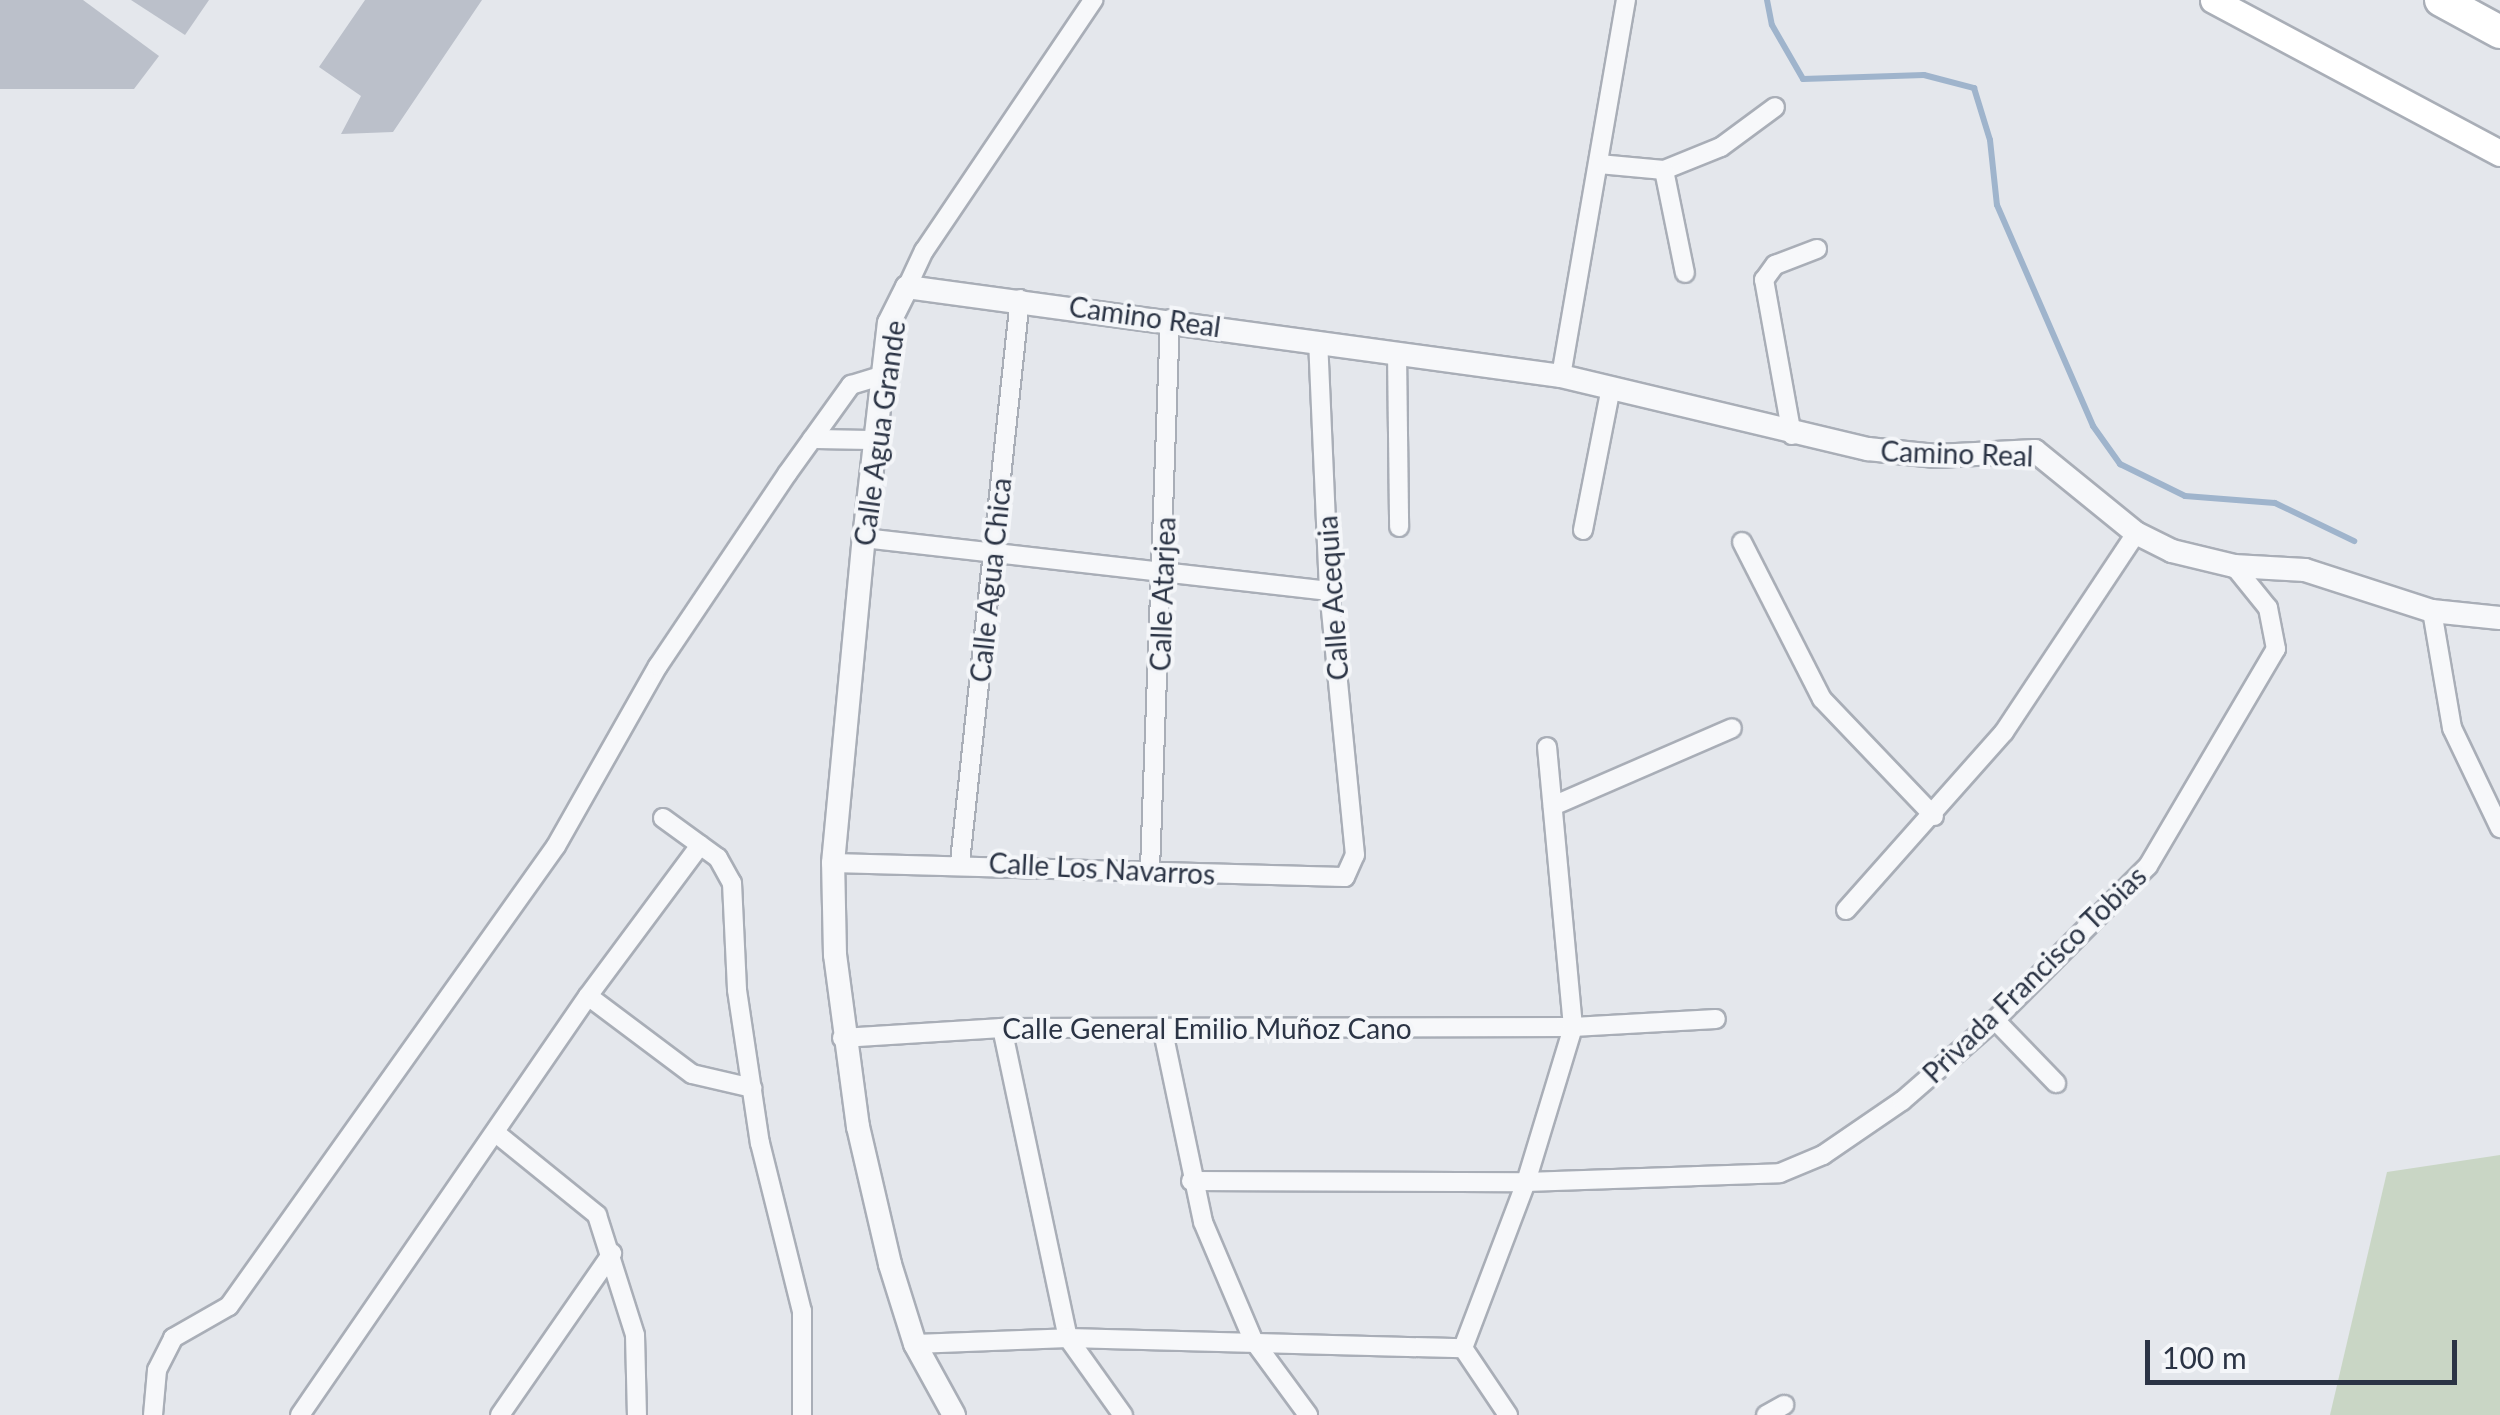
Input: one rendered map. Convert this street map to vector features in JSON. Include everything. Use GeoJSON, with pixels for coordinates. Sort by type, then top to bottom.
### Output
{"type":"FeatureCollection","features":[{"type":"Feature","properties":{"kind":"highway"},"geometry":{"type":"LineString","coordinates":[[2441,0],[2500,32]]}},
{"type":"Feature","properties":{"kind":"main road"},"geometry":{"type":"LineString","coordinates":[[2213,0],[2500,153]]}},
{"type":"Feature","properties":{"kind":"main road"},"geometry":{"type":"LineString","coordinates":[[2250,0],[2294,43]]}},
{"type":"Feature","properties":{"kind":"street","name":"Calle Agua Grande"},"geometry":{"type":"LineString","coordinates":[[954,1415],[915,1344],[890,1264],[842,1038],[833,863],[864,538],[889,323],[924,251],[1093,0]]}},
{"type":"Feature","properties":{"kind":"street"},"geometry":{"type":"LineString","coordinates":[[1561,376],[1626,0]]}},
{"type":"Feature","properties":{"kind":"street"},"geometry":{"type":"LineString","coordinates":[[1599,164],[1664,170],[1721,148],[1774,107]]}},
{"type":"Feature","properties":{"kind":"street"},"geometry":{"type":"LineString","coordinates":[[1664,170],[1685,273]]}},
{"type":"Feature","properties":{"kind":"street"},"geometry":{"type":"LineString","coordinates":[[1792,435],[1764,280],[1775,266],[1817,249]]}},
{"type":"Feature","properties":{"kind":"street","name":"Camino Real"},"geometry":{"type":"LineString","coordinates":[[907,287],[1170,319],[1561,376],[1792,435],[1936,456],[2035,451],[2136,534],[2234,566],[2305,570],[2432,611],[2500,618]]}},
{"type":"Feature","properties":{"kind":"street","name":"Calle Agua Chica"},"geometry":{"type":"LineString","coordinates":[[960,862],[1020,299]]}},
{"type":"Feature","properties":{"kind":"street","name":"Calle Atarjea"},"geometry":{"type":"LineString","coordinates":[[1150,870],[1164,576],[1170,319]]}},
{"type":"Feature","properties":{"kind":"street","name":"Calle Acequia"},"geometry":{"type":"LineString","coordinates":[[1318,341],[1328,591],[1355,855]]}},
{"type":"Feature","properties":{"kind":"street"},"geometry":{"type":"LineString","coordinates":[[1397,352],[1399,527]]}},
{"type":"Feature","properties":{"kind":"street"},"geometry":{"type":"LineString","coordinates":[[153,1415],[157,1370],[173,1338],[229,1306],[556,846],[658,666],[812,439],[851,385],[883,375]]}},
{"type":"Feature","properties":{"kind":"street"},"geometry":{"type":"LineString","coordinates":[[1583,530],[1611,388]]}},
{"type":"Feature","properties":{"kind":"street"},"geometry":{"type":"LineString","coordinates":[[812,439],[875,440]]}},
{"type":"Feature","properties":{"kind":"street"},"geometry":{"type":"LineString","coordinates":[[1846,910],[1934,816],[2004,732],[2136,534]]}},
{"type":"Feature","properties":{"kind":"street"},"geometry":{"type":"LineString","coordinates":[[864,538],[1164,576],[1328,591]]}},
{"type":"Feature","properties":{"kind":"street"},"geometry":{"type":"LineString","coordinates":[[1742,542],[1822,699],[1934,816]]}},
{"type":"Feature","properties":{"kind":"street","name":"Privada Francisco Tobias"},"geometry":{"type":"LineString","coordinates":[[1526,1182],[1780,1173],[1848,1140],[1995,1020],[2148,866],[2273,659],[2277,638],[2268,608],[2234,566]]}},
{"type":"Feature","properties":{"kind":"street"},"geometry":{"type":"LineString","coordinates":[[2432,611],[2452,728],[2500,828]]}},
{"type":"Feature","properties":{"kind":"street"},"geometry":{"type":"LineString","coordinates":[[1553,806],[1732,728]]}},
{"type":"Feature","properties":{"kind":"street"},"geometry":{"type":"LineString","coordinates":[[1462,1348],[1526,1182],[1572,1027],[1547,747]]}},
{"type":"Feature","properties":{"kind":"street"},"geometry":{"type":"LineString","coordinates":[[663,818],[724,864],[732,883],[737,990],[752,1088],[802,1311],[802,1415]]}},
{"type":"Feature","properties":{"kind":"street"},"geometry":{"type":"LineString","coordinates":[[300,1415],[588,996],[700,845]]}},
{"type":"Feature","properties":{"kind":"street","name":"Calle Los Navarros"},"geometry":{"type":"LineString","coordinates":[[833,863],[960,862],[1339,880],[1355,855]]}},
{"type":"Feature","properties":{"kind":"street"},"geometry":{"type":"LineString","coordinates":[[588,996],[692,1074],[752,1088]]}},
{"type":"Feature","properties":{"kind":"street","name":"Calle General Emilio Muñoz Cano"},"geometry":{"type":"LineString","coordinates":[[842,1038],[1002,1028],[1572,1027],[1716,1019]]}},
{"type":"Feature","properties":{"kind":"street"},"geometry":{"type":"LineString","coordinates":[[1995,1020],[2056,1082]]}},
{"type":"Feature","properties":{"kind":"street"},"geometry":{"type":"LineString","coordinates":[[1162,1026],[1191,1181],[1253,1340],[1308,1415]]}},
{"type":"Feature","properties":{"kind":"street"},"geometry":{"type":"LineString","coordinates":[[1002,1028],[1068,1338],[1123,1415]]}},
{"type":"Feature","properties":{"kind":"street"},"geometry":{"type":"LineString","coordinates":[[496,1134],[594,1209],[612,1253],[637,1349],[638,1415]]}},
{"type":"Feature","properties":{"kind":"street"},"geometry":{"type":"LineString","coordinates":[[1191,1181],[1526,1182]]}},
{"type":"Feature","properties":{"kind":"street"},"geometry":{"type":"LineString","coordinates":[[500,1415],[612,1253]]}},
{"type":"Feature","properties":{"kind":"street"},"geometry":{"type":"LineString","coordinates":[[915,1344],[1068,1338],[1462,1348]]}},
{"type":"Feature","properties":{"kind":"street"},"geometry":{"type":"LineString","coordinates":[[1462,1348],[1508,1415]]}},
{"type":"Feature","properties":{"kind":"street"},"geometry":{"type":"LineString","coordinates":[[1766,1415],[1784,1405]]}},
{"type":"Feature","properties":{"kind":"green space"},"geometry":{"type":"Polygon","coordinates":[[[2500,1155],[2500,1415],[2330,1415],[2387,1172],[2500,1155]]]}},
{"type":"Feature","properties":{"kind":"building"},"geometry":{"type":"Polygon","coordinates":[[[0,0],[83,0],[159,56],[134,89],[0,89],[0,0]]]}},
{"type":"Feature","properties":{"kind":"building"},"geometry":{"type":"Polygon","coordinates":[[[131,0],[209,0],[185,35],[131,0]]]}},
{"type":"Feature","properties":{"kind":"building"},"geometry":{"type":"Polygon","coordinates":[[[365,0],[482,0],[393,132],[341,134],[361,96],[319,67],[365,0]]]}},
{"type":"Feature","properties":{"kind":"waterway"},"geometry":{"type":"LineString","coordinates":[[1767,0],[1772,25],[1803,79],[1924,75],[1974,88],[1990,140],[1997,205],[2093,426],[2120,464],[2185,496],[2275,503],[2354,541]]}}]}
